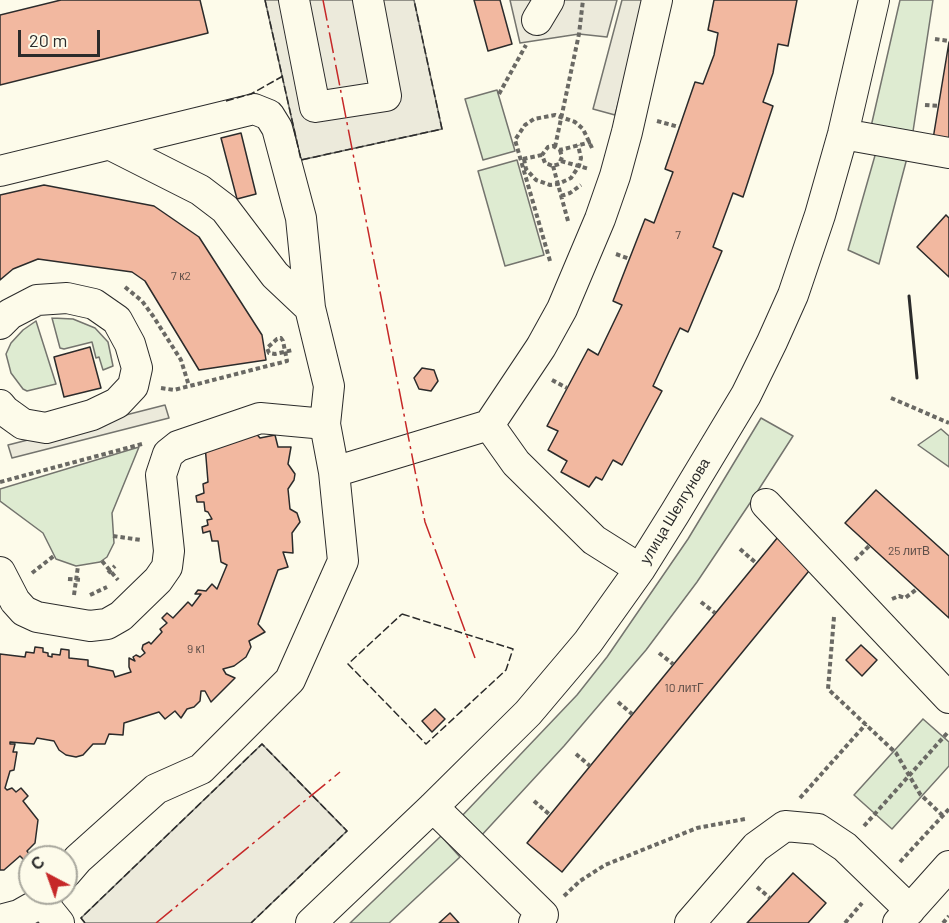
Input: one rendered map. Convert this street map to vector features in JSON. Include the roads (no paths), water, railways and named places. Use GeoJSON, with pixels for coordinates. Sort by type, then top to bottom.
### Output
{"type":"FeatureCollection","features":[{"type":"Feature","properties":{"kind":"street"},"geometry":{"type":"LineString","coordinates":[[294,0],[315,107],[386,96],[368,0]]}},
{"type":"Feature","properties":{"kind":"street"},"geometry":{"type":"LineString","coordinates":[[334,472],[489,425],[541,347],[562,309],[589,244],[615,176],[631,119],[657,0]]}},
{"type":"Feature","properties":{"kind":"street","name":"улица Шелгунова"},"geometry":{"type":"LineString","coordinates":[[311,923],[528,713],[588,642],[640,568],[746,394],[793,295],[820,215],[843,134],[874,0]]}},
{"type":"Feature","properties":{"kind":"street"},"geometry":{"type":"LineString","coordinates":[[0,171],[254,109],[269,115],[277,128],[301,218],[310,308],[329,386],[325,424],[334,472],[343,561],[290,680],[201,769],[156,789],[78,859]]}},
{"type":"Feature","properties":{"kind":"street"},"geometry":{"type":"LineString","coordinates":[[843,134],[949,153]]}},
{"type":"Feature","properties":{"kind":"street"},"geometry":{"type":"LineString","coordinates":[[111,145],[200,190],[225,209],[275,274],[310,308]]}},
{"type":"Feature","properties":{"kind":"street"},"geometry":{"type":"LineString","coordinates":[[0,324],[10,314],[38,300],[67,298],[94,304],[117,320],[130,344],[137,368],[133,386],[117,403],[92,415],[46,428],[23,424],[0,405]]}},
{"type":"Feature","properties":{"kind":"street"},"geometry":{"type":"LineString","coordinates":[[0,572],[15,601],[24,611],[37,617],[90,626],[107,624],[121,616],[158,580],[167,567],[170,551],[161,475],[168,454],[189,440],[260,418],[325,424]]}},
{"type":"Feature","properties":{"kind":"street"},"geometry":{"type":"LineString","coordinates":[[489,425],[516,463],[594,540],[640,568]]}},
{"type":"Feature","properties":{"kind":"street"},"geometry":{"type":"LineString","coordinates":[[766,504],[949,698]]}},
{"type":"Feature","properties":{"kind":"street"},"geometry":{"type":"LineString","coordinates":[[433,807],[543,920]]}},
{"type":"Feature","properties":{"kind":"street"},"geometry":{"type":"LineString","coordinates":[[690,923],[756,847],[784,826],[818,829],[845,848],[904,916],[949,867]]}},
{"type":"Feature","properties":{"kind":"street"},"geometry":{"type":"LineString","coordinates":[[0,920],[50,906]]}}]}
